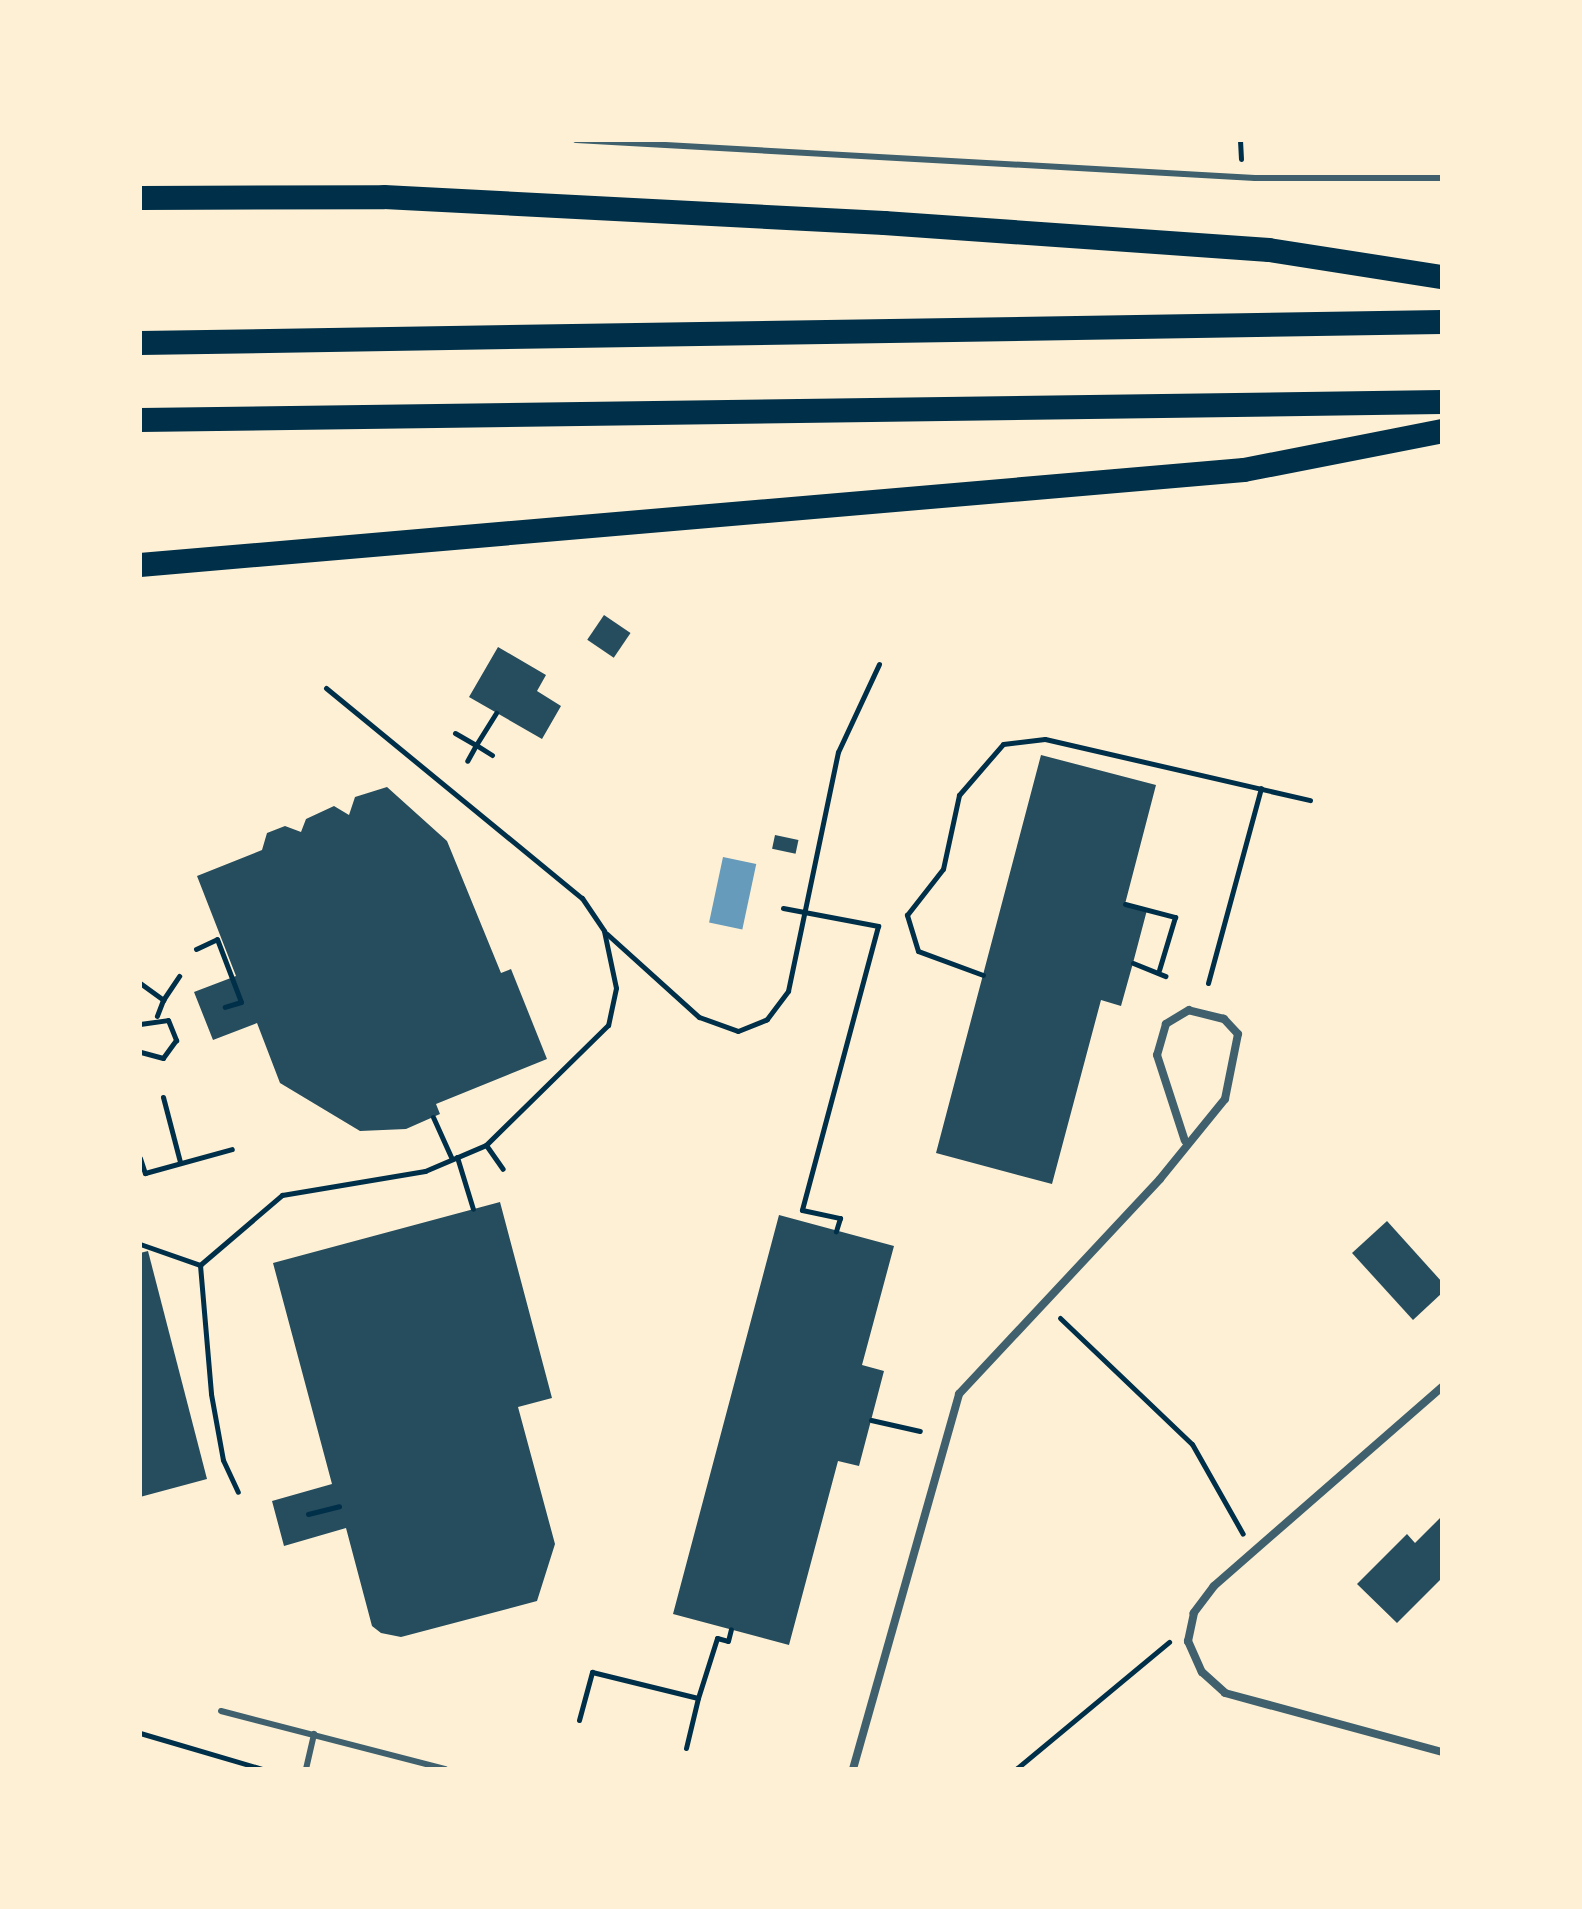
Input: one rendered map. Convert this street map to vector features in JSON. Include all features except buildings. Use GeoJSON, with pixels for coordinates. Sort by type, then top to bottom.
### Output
{"type":"FeatureCollection","features":[{"type":"Feature","properties":{"kind":"highway"},"geometry":{"type":"LineString","coordinates":[[140,198],[384,197],[884,223],[1269,250],[1442,277]]}},
{"type":"Feature","properties":{"kind":"highway"},"geometry":{"type":"LineString","coordinates":[[140,343],[1442,322]]}},
{"type":"Feature","properties":{"kind":"highway"},"geometry":{"type":"LineString","coordinates":[[140,420],[1442,402]]}},
{"type":"Feature","properties":{"kind":"highway"},"geometry":{"type":"LineString","coordinates":[[140,565],[1244,470],[1442,431]]}},
{"type":"Feature","properties":{"kind":"street"},"geometry":{"type":"LineString","coordinates":[[853,1769],[959,1394],[1160,1179],[1185,1141],[1225,1099],[1240,1048],[1230,1023],[1189,1010],[1166,1024],[1157,1055],[1185,1141]]}},
{"type":"Feature","properties":{"kind":"street"},"geometry":{"type":"LineString","coordinates":[[1442,1387],[1214,1586],[1189,1626],[1193,1658],[1225,1693],[1442,1752]]}},
{"type":"Feature","properties":{"kind":"lane"},"geometry":{"type":"LineString","coordinates":[[576,140],[1255,178],[1442,178]]}},
{"type":"Feature","properties":{"kind":"lane"},"geometry":{"type":"LineString","coordinates":[[221,1711],[446,1769]]}},
{"type":"Feature","properties":{"kind":"lane"},"geometry":{"type":"LineString","coordinates":[[306,1769],[314,1734]]}},
{"type":"Feature","properties":{"kind":"path"},"geometry":{"type":"LineString","coordinates":[[1240,140],[1241,153]]}},
{"type":"Feature","properties":{"kind":"path"},"geometry":{"type":"LineString","coordinates":[[326,688],[582,898],[604,931],[699,1017],[738,1031],[767,1019],[788,991],[838,752],[879,664]]}},
{"type":"Feature","properties":{"kind":"path"},"geometry":{"type":"LineString","coordinates":[[467,761],[496,713]]}},
{"type":"Feature","properties":{"kind":"path"},"geometry":{"type":"LineString","coordinates":[[455,733],[492,755]]}},
{"type":"Feature","properties":{"kind":"path"},"geometry":{"type":"LineString","coordinates":[[983,975],[918,951],[907,915],[943,869],[959,795],[1003,744],[1045,739],[1310,800]]}},
{"type":"Feature","properties":{"kind":"path"},"geometry":{"type":"LineString","coordinates":[[1208,983],[1261,787]]}},
{"type":"Feature","properties":{"kind":"path"},"geometry":{"type":"LineString","coordinates":[[1125,904],[1175,917],[1159,970]]}},
{"type":"Feature","properties":{"kind":"path"},"geometry":{"type":"LineString","coordinates":[[783,908],[878,926],[802,1210],[840,1218],[836,1231]]}},
{"type":"Feature","properties":{"kind":"path"},"geometry":{"type":"LineString","coordinates":[[200,1265],[282,1195],[425,1171],[486,1145],[608,1025],[616,988],[604,931]]}},
{"type":"Feature","properties":{"kind":"path"},"geometry":{"type":"LineString","coordinates":[[196,949],[217,939],[241,1002],[225,1007]]}},
{"type":"Feature","properties":{"kind":"path"},"geometry":{"type":"LineString","coordinates":[[1133,963],[1159,970],[1165,976]]}},
{"type":"Feature","properties":{"kind":"path"},"geometry":{"type":"LineString","coordinates":[[140,1024],[157,1017],[163,1000],[179,976]]}},
{"type":"Feature","properties":{"kind":"path"},"geometry":{"type":"LineString","coordinates":[[140,983],[163,1000]]}},
{"type":"Feature","properties":{"kind":"path"},"geometry":{"type":"LineString","coordinates":[[140,1052],[163,1061],[175,1029],[157,1017]]}},
{"type":"Feature","properties":{"kind":"path"},"geometry":{"type":"LineString","coordinates":[[163,1097],[180,1162]]}},
{"type":"Feature","properties":{"kind":"path"},"geometry":{"type":"LineString","coordinates":[[433,1117],[454,1158],[473,1209]]}},
{"type":"Feature","properties":{"kind":"path"},"geometry":{"type":"LineString","coordinates":[[486,1145],[503,1169]]}},
{"type":"Feature","properties":{"kind":"path"},"geometry":{"type":"LineString","coordinates":[[140,1158],[145,1173],[232,1149]]}},
{"type":"Feature","properties":{"kind":"path"},"geometry":{"type":"LineString","coordinates":[[140,1244],[200,1265]]}},
{"type":"Feature","properties":{"kind":"path"},"geometry":{"type":"LineString","coordinates":[[200,1265],[211,1394],[223,1460],[238,1492]]}},
{"type":"Feature","properties":{"kind":"path"},"geometry":{"type":"LineString","coordinates":[[1065,1322],[1192,1444],[1247,1542]]}},
{"type":"Feature","properties":{"kind":"path"},"geometry":{"type":"LineString","coordinates":[[871,1420],[920,1431]]}},
{"type":"Feature","properties":{"kind":"path"},"geometry":{"type":"LineString","coordinates":[[308,1514],[339,1506]]}},
{"type":"Feature","properties":{"kind":"path"},"geometry":{"type":"LineString","coordinates":[[686,1748],[717,1638],[728,1641],[731,1629]]}},
{"type":"Feature","properties":{"kind":"path"},"geometry":{"type":"LineString","coordinates":[[1016,1769],[1143,1656],[1170,1642]]}},
{"type":"Feature","properties":{"kind":"path"},"geometry":{"type":"LineString","coordinates":[[579,1720],[592,1672],[698,1698]]}},
{"type":"Feature","properties":{"kind":"path"},"geometry":{"type":"LineString","coordinates":[[140,1733],[262,1769]]}},
{"type":"Feature","properties":{"kind":"water"},"geometry":{"type":"Polygon","coordinates":[[[723,857],[756,864],[742,930],[709,923],[723,857]]]}}]}
